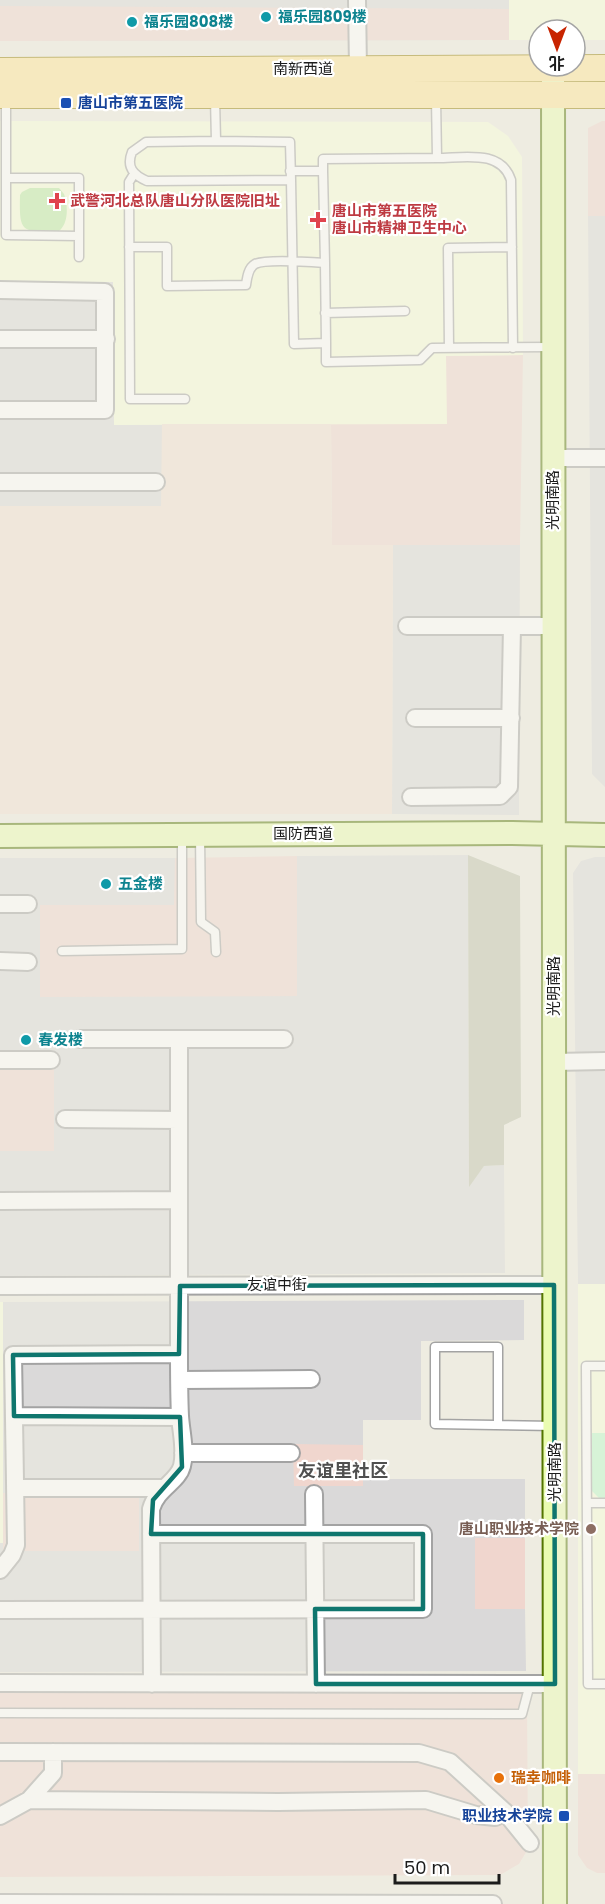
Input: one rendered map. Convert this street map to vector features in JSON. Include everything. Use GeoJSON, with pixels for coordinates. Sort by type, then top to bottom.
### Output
{"type":"FeatureCollection","features":[{"type":"Feature","properties":{"kind":"main road","name":"南新西道"},"geometry":{"type":"LineString","coordinates":[[2,87],[357,69],[527,68]]}},
{"type":"Feature","properties":{"kind":"main road","name":"南新西道"},"geometry":{"type":"LineString","coordinates":[[587,68],[605,68]]}},
{"type":"Feature","properties":{"kind":"main road","name":"光明南路"},"geometry":{"type":"LineString","coordinates":[[553,78],[555,1904]]}},
{"type":"Feature","properties":{"kind":"main road","name":"南新西道"},"geometry":{"type":"LineString","coordinates":[[2,87],[215,95],[605,95]]}},
{"type":"Feature","properties":{"kind":"main road","name":"国防西道"},"geometry":{"type":"LineString","coordinates":[[0,836],[512,833],[605,835]]}},
{"type":"Feature","properties":{"kind":"street"},"geometry":{"type":"LineString","coordinates":[[357,0],[357,69]]}},
{"type":"Feature","properties":{"kind":"street"},"geometry":{"type":"LineString","coordinates":[[0,290],[105,292],[106,339],[105,410],[0,410]]}},
{"type":"Feature","properties":{"kind":"street"},"geometry":{"type":"LineString","coordinates":[[0,339],[106,339]]}},
{"type":"Feature","properties":{"kind":"street"},"geometry":{"type":"LineString","coordinates":[[553,458],[605,458]]}},
{"type":"Feature","properties":{"kind":"street"},"geometry":{"type":"LineString","coordinates":[[0,482],[156,482]]}},
{"type":"Feature","properties":{"kind":"street"},"geometry":{"type":"LineString","coordinates":[[407,626],[553,626]]}},
{"type":"Feature","properties":{"kind":"street"},"geometry":{"type":"LineString","coordinates":[[411,797],[500,796],[509,787],[512,626]]}},
{"type":"Feature","properties":{"kind":"street"},"geometry":{"type":"LineString","coordinates":[[415,718],[511,718]]}},
{"type":"Feature","properties":{"kind":"street"},"geometry":{"type":"LineString","coordinates":[[0,904],[28,904]]}},
{"type":"Feature","properties":{"kind":"street"},"geometry":{"type":"LineString","coordinates":[[0,961],[28,962]]}},
{"type":"Feature","properties":{"kind":"street"},"geometry":{"type":"LineString","coordinates":[[80,1039],[284,1039]]}},
{"type":"Feature","properties":{"kind":"street"},"geometry":{"type":"LineString","coordinates":[[152,1684],[151,1509],[153,1500],[178,1476],[182,1467],[183,1453],[179,1354],[179,1039]]}},
{"type":"Feature","properties":{"kind":"street"},"geometry":{"type":"LineString","coordinates":[[0,1060],[51,1060]]}},
{"type":"Feature","properties":{"kind":"street"},"geometry":{"type":"LineString","coordinates":[[554,1062],[605,1061]]}},
{"type":"Feature","properties":{"kind":"street"},"geometry":{"type":"LineString","coordinates":[[65,1119],[179,1120]]}},
{"type":"Feature","properties":{"kind":"street"},"geometry":{"type":"LineString","coordinates":[[0,1201],[180,1200]]}},
{"type":"Feature","properties":{"kind":"street","name":"友谊中街"},"geometry":{"type":"LineString","coordinates":[[0,1286],[555,1285]]}},
{"type":"Feature","properties":{"kind":"street"},"geometry":{"type":"LineString","coordinates":[[0,1570],[12,1555],[16,1545],[13,1355],[179,1354]]}},
{"type":"Feature","properties":{"kind":"street"},"geometry":{"type":"LineString","coordinates":[[180,1380],[311,1379]]}},
{"type":"Feature","properties":{"kind":"street"},"geometry":{"type":"LineString","coordinates":[[14,1416],[180,1417]]}},
{"type":"Feature","properties":{"kind":"street"},"geometry":{"type":"LineString","coordinates":[[183,1453],[291,1453]]}},
{"type":"Feature","properties":{"kind":"street"},"geometry":{"type":"LineString","coordinates":[[15,1488],[163,1488]]}},
{"type":"Feature","properties":{"kind":"street"},"geometry":{"type":"LineString","coordinates":[[314,1494],[316,1684]]}},
{"type":"Feature","properties":{"kind":"street"},"geometry":{"type":"LineString","coordinates":[[0,1610],[423,1609],[423,1534],[151,1534]]}},
{"type":"Feature","properties":{"kind":"street"},"geometry":{"type":"LineString","coordinates":[[0,1683],[555,1684]]}},
{"type":"Feature","properties":{"kind":"street"},"geometry":{"type":"LineString","coordinates":[[0,1752],[419,1753],[450,1762],[505,1812],[530,1843]]}},
{"type":"Feature","properties":{"kind":"street"},"geometry":{"type":"LineString","coordinates":[[53,1752],[53,1773],[70,1800]]}},
{"type":"Feature","properties":{"kind":"street"},"geometry":{"type":"LineString","coordinates":[[0,1816],[30,1800],[53,1773]]}},
{"type":"Feature","properties":{"kind":"street"},"geometry":{"type":"LineString","coordinates":[[30,1800],[278,1802],[426,1800],[476,1815],[495,1817],[505,1812]]}},
{"type":"Feature","properties":{"kind":"street"},"geometry":{"type":"LineString","coordinates":[[0,1903],[493,1904]]}},
{"type":"Feature","properties":{"kind":"lane"},"geometry":{"type":"LineString","coordinates":[[2,87],[6,236],[80,236]]}},
{"type":"Feature","properties":{"kind":"lane"},"geometry":{"type":"LineString","coordinates":[[215,95],[216,141]]}},
{"type":"Feature","properties":{"kind":"lane"},"geometry":{"type":"LineString","coordinates":[[436,95],[437,158]]}},
{"type":"Feature","properties":{"kind":"lane"},"geometry":{"type":"LineString","coordinates":[[323,171],[291,175],[147,181],[134,174],[130,168],[130,158],[137,147],[146,142],[290,142],[291,175],[292,262],[294,344],[326,344]]}},
{"type":"Feature","properties":{"kind":"lane"},"geometry":{"type":"LineString","coordinates":[[513,348],[511,180],[507,169],[498,161],[488,158],[323,159],[326,362],[420,360],[432,348],[513,348],[553,347]]}},
{"type":"Feature","properties":{"kind":"lane"},"geometry":{"type":"LineString","coordinates":[[134,174],[129,182],[130,399],[185,399]]}},
{"type":"Feature","properties":{"kind":"lane"},"geometry":{"type":"LineString","coordinates":[[6,178],[79,178],[80,257]]}},
{"type":"Feature","properties":{"kind":"lane"},"geometry":{"type":"LineString","coordinates":[[129,247],[167,247],[167,286],[246,285],[250,268],[257,263],[324,262]]}},
{"type":"Feature","properties":{"kind":"lane"},"geometry":{"type":"LineString","coordinates":[[449,348],[448,248],[512,247]]}},
{"type":"Feature","properties":{"kind":"lane"},"geometry":{"type":"LineString","coordinates":[[325,312],[405,311]]}},
{"type":"Feature","properties":{"kind":"lane"},"geometry":{"type":"LineString","coordinates":[[62,951],[182,949],[191,835]]}},
{"type":"Feature","properties":{"kind":"lane"},"geometry":{"type":"LineString","coordinates":[[191,835],[201,922],[215,932],[216,952]]}},
{"type":"Feature","properties":{"kind":"lane"},"geometry":{"type":"LineString","coordinates":[[498,1425],[498,1347],[435,1347],[435,1424],[555,1426]]}},
{"type":"Feature","properties":{"kind":"lane"},"geometry":{"type":"LineString","coordinates":[[605,1366],[586,1366],[588,1684],[605,1684]]}},
{"type":"Feature","properties":{"kind":"lane"},"geometry":{"type":"LineString","coordinates":[[587,1503],[605,1503]]}},
{"type":"Feature","properties":{"kind":"lane"},"geometry":{"type":"LineString","coordinates":[[0,1713],[522,1714],[530,1684]]}},
{"type":"Feature","properties":{"kind":"highlighted area"},"geometry":{"type":"Polygon","coordinates":[[[554,1285],[555,1684],[316,1684],[315,1609],[423,1609],[423,1534],[151,1534],[153,1500],[182,1467],[180,1417],[14,1416],[13,1355],[179,1354],[180,1286],[554,1285]]]}},
{"type":"Feature","properties":{"kind":"shaded area"},"geometry":{"type":"Polygon","coordinates":[[[0,0],[509,0],[509,40],[0,41],[0,0]]]}},
{"type":"Feature","properties":{"kind":"shaded area"},"geometry":{"type":"Polygon","coordinates":[[[509,0],[605,0],[605,40],[587,40],[587,18],[527,18],[527,40],[509,40],[509,0]]]}},
{"type":"Feature","properties":{"kind":"shaded area"},"geometry":{"type":"Polygon","coordinates":[[[0,6],[509,9],[509,40],[0,41],[0,6]]]}},
{"type":"Feature","properties":{"kind":"shaded area","name":"唐山市第五医院 唐山市精神卫生中心"},"geometry":{"type":"Polygon","coordinates":[[[0,121],[488,122],[508,136],[522,157],[523,355],[446,356],[447,424],[114,425],[113,282],[0,281],[0,121]]]}},
{"type":"Feature","properties":{"kind":"shaded area"},"geometry":{"type":"Polygon","coordinates":[[[605,121],[605,216],[588,216],[588,128],[605,121]]]}},
{"type":"Feature","properties":{"kind":"shaded area"},"geometry":{"type":"Polygon","coordinates":[[[588,216],[605,216],[605,787],[592,774],[588,216]]]}},
{"type":"Feature","properties":{"kind":"shaded area"},"geometry":{"type":"Polygon","coordinates":[[[0,281],[113,282],[114,425],[162,424],[162,506],[0,506],[0,281]]]}},
{"type":"Feature","properties":{"kind":"shaded area"},"geometry":{"type":"Polygon","coordinates":[[[523,355],[520,545],[332,545],[331,424],[446,424],[445,356],[523,355]]]}},
{"type":"Feature","properties":{"kind":"shaded area"},"geometry":{"type":"Polygon","coordinates":[[[162,424],[331,424],[332,545],[393,545],[392,814],[0,814],[0,506],[161,506],[162,424]]]}},
{"type":"Feature","properties":{"kind":"shaded area"},"geometry":{"type":"Polygon","coordinates":[[[393,545],[520,545],[519,815],[392,814],[393,545]]]}},
{"type":"Feature","properties":{"kind":"shaded area"},"geometry":{"type":"Polygon","coordinates":[[[468,855],[469,1185],[484,1166],[504,1165],[505,1273],[0,1276],[0,1151],[54,1151],[0,1066],[0,858],[175,858],[175,905],[40,905],[40,996],[297,996],[297,856],[468,855]]]}},
{"type":"Feature","properties":{"kind":"shaded area"},"geometry":{"type":"Polygon","coordinates":[[[468,855],[520,876],[521,1117],[504,1125],[504,1165],[484,1166],[469,1187],[468,855]]]}},
{"type":"Feature","properties":{"kind":"shaded area"},"geometry":{"type":"Polygon","coordinates":[[[297,856],[297,996],[40,997],[40,905],[174,905],[175,858],[297,856]]]}},
{"type":"Feature","properties":{"kind":"shaded area"},"geometry":{"type":"Polygon","coordinates":[[[605,857],[605,1284],[578,1284],[573,873],[581,861],[605,857]]]}},
{"type":"Feature","properties":{"kind":"shaded area"},"geometry":{"type":"Polygon","coordinates":[[[0,1066],[54,1066],[54,1151],[0,1151],[0,1066]]]}},
{"type":"Feature","properties":{"kind":"shaded area","name":"唐山职业技术学院"},"geometry":{"type":"Polygon","coordinates":[[[578,1284],[605,1284],[605,1774],[578,1774],[578,1284]]]}},
{"type":"Feature","properties":{"kind":"shaded area"},"geometry":{"type":"Polygon","coordinates":[[[524,1300],[524,1340],[421,1341],[421,1420],[363,1420],[363,1479],[525,1479],[525,1538],[475,1538],[476,1609],[525,1609],[526,1671],[0,1672],[0,1543],[3,1543],[3,1302],[524,1300]]]}},
{"type":"Feature","properties":{"kind":"shaded area"},"geometry":{"type":"Polygon","coordinates":[[[0,1302],[3,1302],[3,1543],[0,1543],[0,1302]]]}},
{"type":"Feature","properties":{"kind":"shaded area"},"geometry":{"type":"Polygon","coordinates":[[[293,1444],[363,1445],[363,1486],[294,1486],[293,1444]]]}},
{"type":"Feature","properties":{"kind":"shaded area"},"geometry":{"type":"Polygon","coordinates":[[[139,1492],[139,1551],[3,1551],[3,1493],[139,1492]]]}},
{"type":"Feature","properties":{"kind":"shaded area"},"geometry":{"type":"Polygon","coordinates":[[[475,1538],[525,1538],[525,1609],[475,1609],[475,1538]]]}},
{"type":"Feature","properties":{"kind":"shaded area"},"geometry":{"type":"Polygon","coordinates":[[[527,1690],[528,1849],[519,1864],[500,1875],[0,1877],[0,1693],[527,1690]]]}},
{"type":"Feature","properties":{"kind":"shaded area"},"geometry":{"type":"Polygon","coordinates":[[[578,1774],[605,1774],[605,1873],[597,1873],[587,1868],[578,1855],[578,1774]]]}},
{"type":"Feature","properties":{"kind":"green space"},"geometry":{"type":"Polygon","coordinates":[[[30,188],[59,188],[64,194],[67,214],[65,223],[59,231],[30,230],[22,224],[20,195],[30,188]]]}},
{"type":"Feature","properties":{"kind":"green space"},"geometry":{"type":"Polygon","coordinates":[[[592,1433],[605,1433],[605,1498],[599,1498],[592,1491],[592,1433]]]}},
{"type":"Feature","properties":{"kind":"place","name":"福乐园809楼"},"geometry":{"type":"Point","coordinates":[266,17]}},
{"type":"Feature","properties":{"kind":"place","name":"福乐园808楼"},"geometry":{"type":"Point","coordinates":[132,22]}},
{"type":"Feature","properties":{"kind":"place","name":"唐山市第五医院"},"geometry":{"type":"Point","coordinates":[66,103]}},
{"type":"Feature","properties":{"kind":"place","name":"武警河北总队唐山分队医院旧址"},"geometry":{"type":"Point","coordinates":[57,201]}},
{"type":"Feature","properties":{"kind":"place","name":"唐山市第五医院 唐山市精神卫生中心"},"geometry":{"type":"Point","coordinates":[318,220]}},
{"type":"Feature","properties":{"kind":"place","name":"五金楼"},"geometry":{"type":"Point","coordinates":[106,884]}},
{"type":"Feature","properties":{"kind":"place","name":"春发楼"},"geometry":{"type":"Point","coordinates":[26,1040]}},
{"type":"Feature","properties":{"kind":"place","name":"唐山职业技术学院"},"geometry":{"type":"Point","coordinates":[591,1529]}},
{"type":"Feature","properties":{"kind":"place","name":"瑞幸咖啡"},"geometry":{"type":"Point","coordinates":[499,1778]}},
{"type":"Feature","properties":{"kind":"place","name":"职业技术学院"},"geometry":{"type":"Point","coordinates":[564,1816]}},
{"type":"Feature","properties":{"kind":"district","name":"友谊里社区"},"geometry":{"type":"Point","coordinates":[343,1471]}}]}
